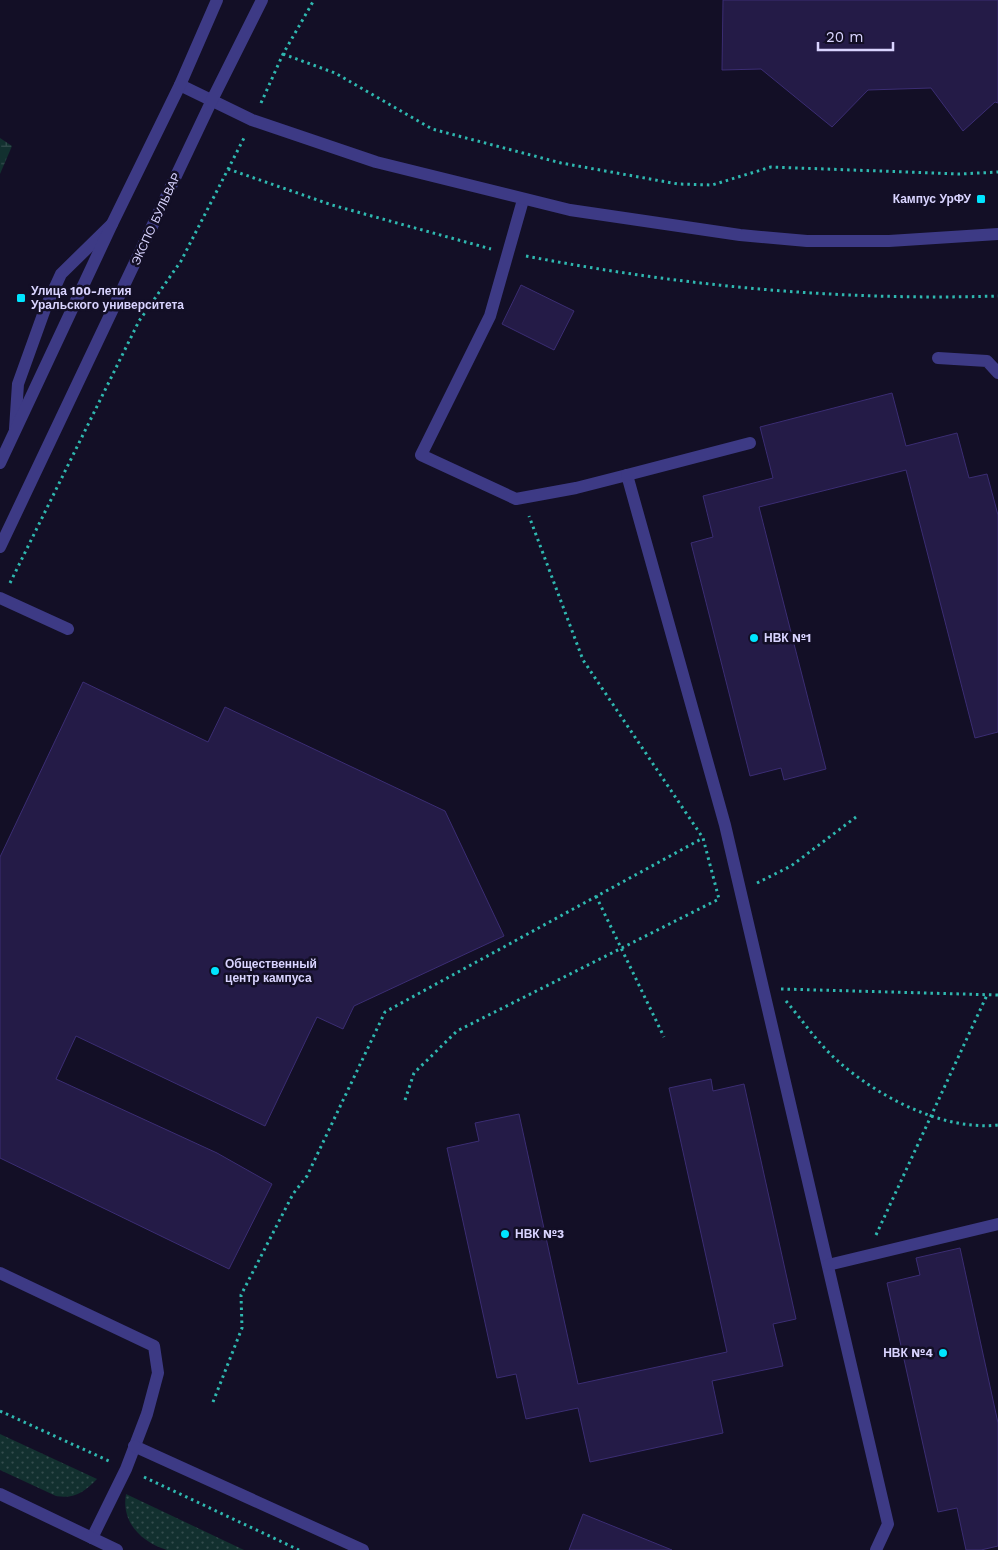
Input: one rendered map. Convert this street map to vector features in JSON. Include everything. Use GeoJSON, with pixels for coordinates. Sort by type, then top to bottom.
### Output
{"type":"FeatureCollection","features":[{"type":"Feature","properties":{"kind":"street"},"geometry":{"type":"LineString","coordinates":[[0,463],[112,224],[180,85],[217,0]]}},
{"type":"Feature","properties":{"kind":"street","name":"ЭКСПО БУЛЬВАР"},"geometry":{"type":"LineString","coordinates":[[0,547],[212,100],[262,0]]}},
{"type":"Feature","properties":{"kind":"street"},"geometry":{"type":"LineString","coordinates":[[180,85],[252,120],[376,162],[523,200],[654,224],[807,242],[889,242],[998,234]]}},
{"type":"Feature","properties":{"kind":"street"},"geometry":{"type":"LineString","coordinates":[[523,200],[490,316],[421,455],[516,499],[576,488],[750,443]]}},
{"type":"Feature","properties":{"kind":"street"},"geometry":{"type":"LineString","coordinates":[[15,430],[18,384],[45,309],[60,274],[112,224]]}},
{"type":"Feature","properties":{"kind":"street"},"geometry":{"type":"LineString","coordinates":[[938,358],[987,361],[998,373]]}},
{"type":"Feature","properties":{"kind":"street"},"geometry":{"type":"LineString","coordinates":[[627,475],[725,826],[828,1264],[888,1524],[876,1550]]}},
{"type":"Feature","properties":{"kind":"street"},"geometry":{"type":"LineString","coordinates":[[1,598],[68,629]]}},
{"type":"Feature","properties":{"kind":"street"},"geometry":{"type":"LineString","coordinates":[[828,1264],[998,1224]]}},
{"type":"Feature","properties":{"kind":"street"},"geometry":{"type":"LineString","coordinates":[[0,1273],[154,1346],[158,1373],[148,1414],[126,1468],[92,1538]]}},
{"type":"Feature","properties":{"kind":"street"},"geometry":{"type":"LineString","coordinates":[[134,1446],[363,1550]]}},
{"type":"Feature","properties":{"kind":"street"},"geometry":{"type":"LineString","coordinates":[[0,1494],[118,1550]]}},
{"type":"Feature","properties":{"kind":"path"},"geometry":{"type":"LineString","coordinates":[[1,598],[140,321],[181,261],[283,54],[314,0]]}},
{"type":"Feature","properties":{"kind":"path"},"geometry":{"type":"LineString","coordinates":[[283,54],[335,74],[432,129],[561,163],[678,184],[712,185],[771,167],[960,174],[998,172]]}},
{"type":"Feature","properties":{"kind":"path"},"geometry":{"type":"LineString","coordinates":[[228,169],[332,205],[508,252],[600,270],[745,288],[877,296],[998,296]]}},
{"type":"Feature","properties":{"kind":"path"},"geometry":{"type":"LineString","coordinates":[[405,1100],[414,1074],[457,1031],[719,899],[703,838],[583,660],[529,516]]}},
{"type":"Feature","properties":{"kind":"path"},"geometry":{"type":"LineString","coordinates":[[751,885],[791,866],[856,817]]}},
{"type":"Feature","properties":{"kind":"path"},"geometry":{"type":"LineString","coordinates":[[213,1402],[242,1328],[241,1295],[293,1194],[307,1176],[385,1012],[703,838]]}},
{"type":"Feature","properties":{"kind":"path"},"geometry":{"type":"LineString","coordinates":[[596,896],[664,1037]]}},
{"type":"Feature","properties":{"kind":"path"},"geometry":{"type":"LineString","coordinates":[[998,995],[775,989],[838,1061],[891,1099],[932,1116],[980,1127],[998,1125]]}},
{"type":"Feature","properties":{"kind":"path"},"geometry":{"type":"LineString","coordinates":[[873,1241],[987,995]]}},
{"type":"Feature","properties":{"kind":"path"},"geometry":{"type":"LineString","coordinates":[[0,1411],[299,1550]]}},
{"type":"Feature","properties":{"kind":"green space"},"geometry":{"type":"Polygon","coordinates":[[[0,138],[12,146],[0,174],[0,138]]]}},
{"type":"Feature","properties":{"kind":"green space"},"geometry":{"type":"Polygon","coordinates":[[[0,1434],[97,1479],[79,1494],[63,1497],[56,1496],[0,1470],[0,1434]]]}},
{"type":"Feature","properties":{"kind":"green space"},"geometry":{"type":"Polygon","coordinates":[[[126,1494],[244,1550],[167,1550],[149,1542],[135,1530],[130,1522],[125,1504],[126,1494]]]}},
{"type":"Feature","properties":{"kind":"building"},"geometry":{"type":"Polygon","coordinates":[[[723,0],[998,0],[998,103],[995,102],[963,131],[931,88],[868,90],[832,127],[761,69],[722,70],[723,0]]]}},
{"type":"Feature","properties":{"kind":"building"},"geometry":{"type":"Polygon","coordinates":[[[521,285],[574,311],[554,350],[502,324],[521,285]]]}},
{"type":"Feature","properties":{"kind":"building","name":"НВК №1"},"geometry":{"type":"Polygon","coordinates":[[[892,393],[906,446],[957,433],[969,478],[987,474],[998,515],[998,732],[975,738],[906,470],[759,507],[826,769],[784,780],[781,768],[750,776],[691,543],[713,537],[703,496],[773,478],[760,427],[892,393]]]}},
{"type":"Feature","properties":{"kind":"building","name":"Общественный центр кампуса"},"geometry":{"type":"Polygon","coordinates":[[[83,682],[208,742],[225,707],[445,811],[504,936],[354,1006],[343,1029],[317,1017],[265,1126],[76,1036],[56,1079],[217,1153],[272,1184],[229,1269],[0,1158],[0,857],[83,682]]]}},
{"type":"Feature","properties":{"kind":"building","name":"НВК №3"},"geometry":{"type":"Polygon","coordinates":[[[711,1079],[713,1091],[744,1084],[796,1319],[773,1324],[783,1366],[712,1381],[723,1433],[590,1462],[578,1408],[526,1419],[516,1374],[497,1378],[447,1148],[479,1141],[475,1123],[519,1114],[578,1384],[727,1352],[669,1088],[711,1079]]]}},
{"type":"Feature","properties":{"kind":"building","name":"НВК №4"},"geometry":{"type":"Polygon","coordinates":[[[960,1248],[998,1423],[998,1546],[981,1550],[966,1550],[957,1508],[938,1512],[887,1283],[920,1275],[916,1258],[960,1248]]]}},
{"type":"Feature","properties":{"kind":"building"},"geometry":{"type":"Polygon","coordinates":[[[583,1514],[672,1550],[569,1550],[583,1514]]]}},
{"type":"Feature","properties":{"kind":"place","name":"Кампус УрФУ"},"geometry":{"type":"Point","coordinates":[981,199]}},
{"type":"Feature","properties":{"kind":"place","name":"Улица 100-летия Уральского университета"},"geometry":{"type":"Point","coordinates":[21,298]}},
{"type":"Feature","properties":{"kind":"place","name":"НВК №1"},"geometry":{"type":"Point","coordinates":[754,638]}},
{"type":"Feature","properties":{"kind":"place","name":"Общественный центр кампуса"},"geometry":{"type":"Point","coordinates":[215,971]}},
{"type":"Feature","properties":{"kind":"place","name":"НВК №3"},"geometry":{"type":"Point","coordinates":[505,1234]}},
{"type":"Feature","properties":{"kind":"place","name":"НВК №4"},"geometry":{"type":"Point","coordinates":[943,1353]}}]}
